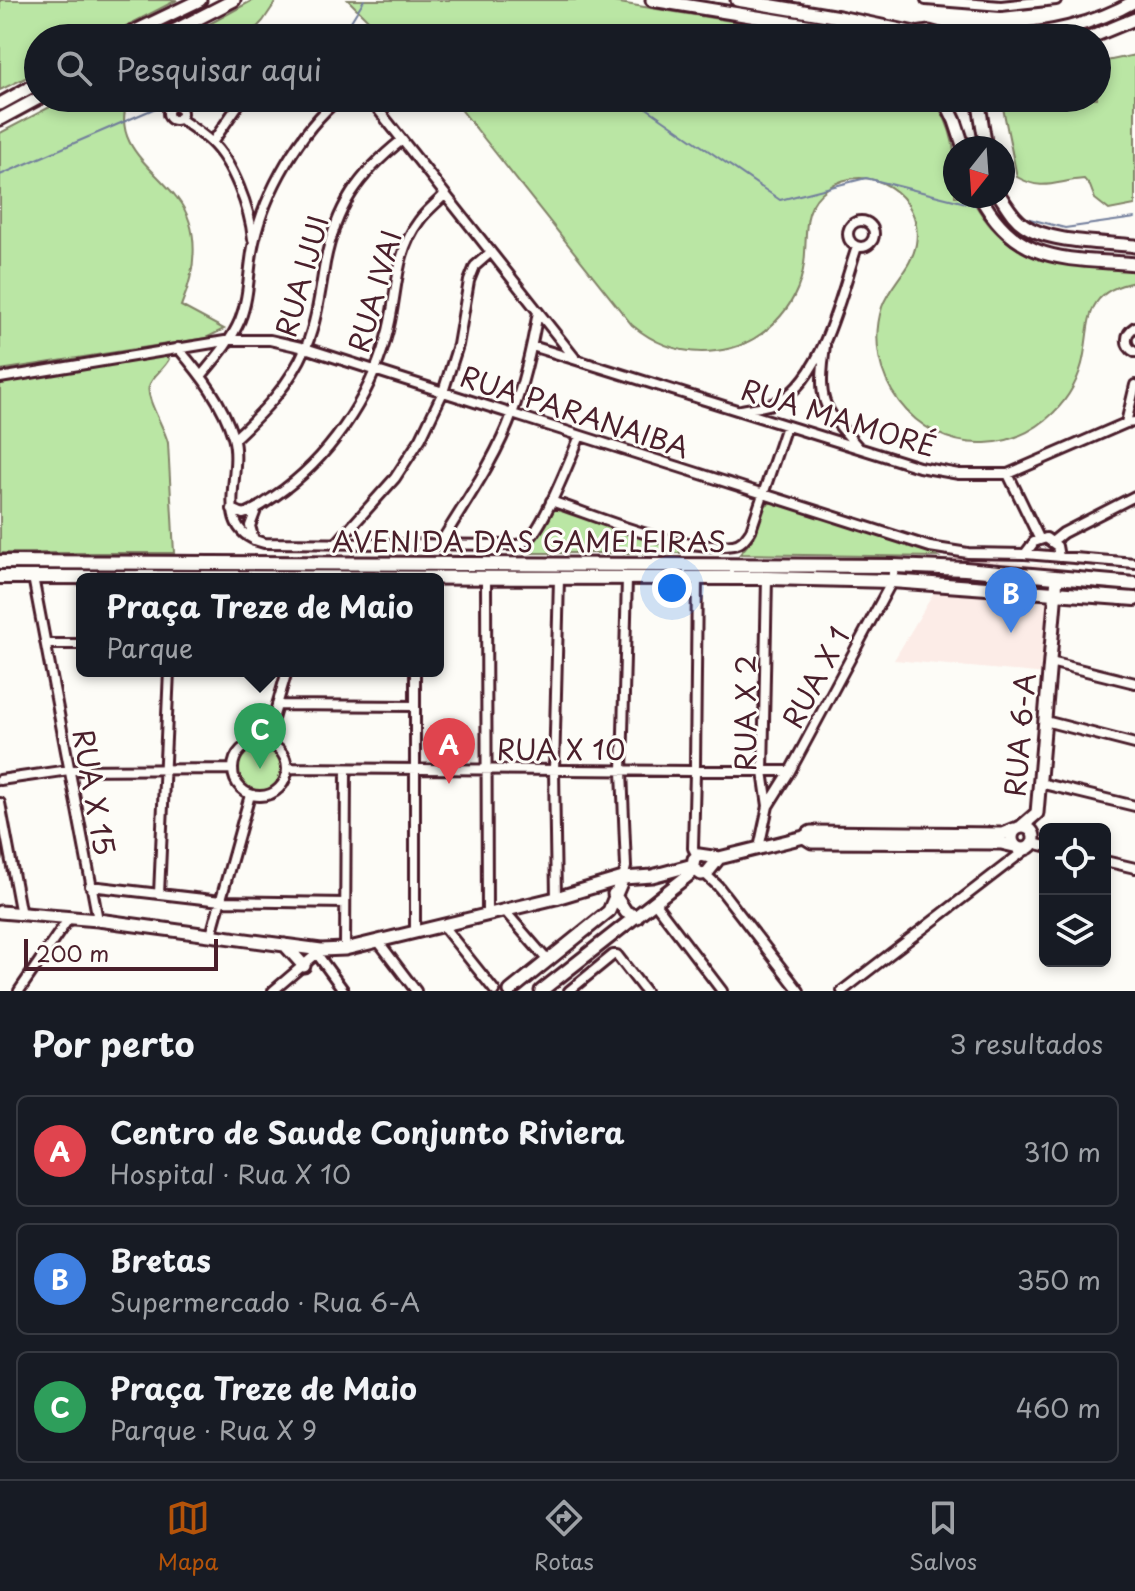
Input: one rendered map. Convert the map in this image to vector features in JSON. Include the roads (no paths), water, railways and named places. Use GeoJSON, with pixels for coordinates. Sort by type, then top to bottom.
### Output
{"type":"FeatureCollection","features":[{"type":"Feature","properties":{"kind":"main road","name":"AVENIDA DAS GAMELEIRAS"},"geometry":{"type":"LineString","coordinates":[[0,562],[894,566],[1135,584]]}},
{"type":"Feature","properties":{"kind":"main road"},"geometry":{"type":"LineString","coordinates":[[627,579],[630,569],[645,564]]}},
{"type":"Feature","properties":{"kind":"main road","name":"AVENIDA DAS GAMELEIRAS"},"geometry":{"type":"LineString","coordinates":[[0,577],[76,577]]}},
{"type":"Feature","properties":{"kind":"main road","name":"AVENIDA DAS GAMELEIRAS"},"geometry":{"type":"LineString","coordinates":[[444,579],[892,581],[1135,599]]}},
{"type":"Feature","properties":{"kind":"street"},"geometry":{"type":"LineString","coordinates":[[150,24],[200,0]]}},
{"type":"Feature","properties":{"kind":"street"},"geometry":{"type":"LineString","coordinates":[[187,24],[234,0]]}},
{"type":"Feature","properties":{"kind":"street"},"geometry":{"type":"LineString","coordinates":[[652,0],[800,24]]}},
{"type":"Feature","properties":{"kind":"street"},"geometry":{"type":"LineString","coordinates":[[737,0],[865,24]]}},
{"type":"Feature","properties":{"kind":"street"},"geometry":{"type":"LineString","coordinates":[[926,0],[1001,6],[1056,0]]}},
{"type":"Feature","properties":{"kind":"street"},"geometry":{"type":"LineString","coordinates":[[1082,24],[1135,1]]}},
{"type":"Feature","properties":{"kind":"street"},"geometry":{"type":"LineString","coordinates":[[1111,29],[1135,19]]}},
{"type":"Feature","properties":{"kind":"street"},"geometry":{"type":"LineString","coordinates":[[0,104],[24,91]]}},
{"type":"Feature","properties":{"kind":"street"},"geometry":{"type":"LineString","coordinates":[[0,119],[24,106]]}},
{"type":"Feature","properties":{"kind":"street"},"geometry":{"type":"LineString","coordinates":[[212,143],[233,112]]}},
{"type":"Feature","properties":{"kind":"street"},"geometry":{"type":"LineString","coordinates":[[254,242],[277,180],[299,142],[323,112]]}},
{"type":"Feature","properties":{"kind":"street"},"geometry":{"type":"LineString","coordinates":[[380,112],[575,358]]}},
{"type":"Feature","properties":{"kind":"street"},"geometry":{"type":"LineString","coordinates":[[951,112],[960,136]]}},
{"type":"Feature","properties":{"kind":"street"},"geometry":{"type":"LineString","coordinates":[[980,112],[984,136]]}},
{"type":"Feature","properties":{"kind":"street"},"geometry":{"type":"LineString","coordinates":[[179,118],[212,143],[249,206],[254,242],[251,277],[241,317],[231,340],[202,375]]}},
{"type":"Feature","properties":{"kind":"street","name":"RUA IJUI"},"geometry":{"type":"LineString","coordinates":[[234,439],[269,407],[305,348],[316,316],[332,233],[343,207],[374,163],[402,140]]}},
{"type":"Feature","properties":{"kind":"street","name":"RUA IVAI"},"geometry":{"type":"LineString","coordinates":[[257,509],[293,484],[337,436],[360,400],[387,338],[405,245],[419,221],[445,194]]}},
{"type":"Feature","properties":{"kind":"street"},"geometry":{"type":"LineString","coordinates":[[249,206],[268,202]]}},
{"type":"Feature","properties":{"kind":"street"},"geometry":{"type":"LineString","coordinates":[[988,208],[1001,229],[1036,251],[1058,257],[1135,264]]}},
{"type":"Feature","properties":{"kind":"street"},"geometry":{"type":"LineString","coordinates":[[1008,208],[1025,226],[1051,236],[1135,246]]}},
{"type":"Feature","properties":{"kind":"street"},"geometry":{"type":"LineString","coordinates":[[739,410],[774,403],[798,385],[810,369],[825,341],[857,247]]}},
{"type":"Feature","properties":{"kind":"street"},"geometry":{"type":"LineString","coordinates":[[335,545],[395,478],[413,452],[443,392],[458,345],[469,281],[475,266],[491,252]]}},
{"type":"Feature","properties":{"kind":"street"},"geometry":{"type":"LineString","coordinates":[[440,544],[490,462],[512,414],[532,346],[538,312]]}},
{"type":"Feature","properties":{"kind":"street"},"geometry":{"type":"LineString","coordinates":[[1135,327],[1126,340],[1135,352]]}},
{"type":"Feature","properties":{"kind":"street","name":"RUA PARANAIBA"},"geometry":{"type":"LineString","coordinates":[[0,378],[231,340],[270,340],[305,348],[930,547],[968,553],[1025,554],[1135,563]]}},
{"type":"Feature","properties":{"kind":"street"},"geometry":{"type":"LineString","coordinates":[[825,341],[821,391],[826,409],[860,449]]}},
{"type":"Feature","properties":{"kind":"street","name":"RUA MAMORÉ"},"geometry":{"type":"LineString","coordinates":[[532,346],[919,467],[959,474],[1008,474],[1130,422]]}},
{"type":"Feature","properties":{"kind":"street"},"geometry":{"type":"LineString","coordinates":[[178,348],[202,375],[234,439],[236,479],[232,509],[237,528],[264,543],[517,545],[528,540],[551,501],[580,436]]}},
{"type":"Feature","properties":{"kind":"street"},"geometry":{"type":"LineString","coordinates":[[810,369],[821,373]]}},
{"type":"Feature","properties":{"kind":"street"},"geometry":{"type":"LineString","coordinates":[[1130,422],[1135,385]]}},
{"type":"Feature","properties":{"kind":"street"},"geometry":{"type":"LineString","coordinates":[[228,426],[246,428]]}},
{"type":"Feature","properties":{"kind":"street"},"geometry":{"type":"LineString","coordinates":[[551,501],[681,543],[735,545],[744,540],[751,530],[786,426]]}},
{"type":"Feature","properties":{"kind":"street"},"geometry":{"type":"LineString","coordinates":[[1008,474],[1039,538]]}},
{"type":"Feature","properties":{"kind":"street"},"geometry":{"type":"LineString","coordinates":[[1053,541],[1135,496]]}},
{"type":"Feature","properties":{"kind":"street"},"geometry":{"type":"LineString","coordinates":[[232,509],[243,514],[257,509]]}},
{"type":"Feature","properties":{"kind":"street"},"geometry":{"type":"LineString","coordinates":[[254,540],[250,526],[257,509]]}},
{"type":"Feature","properties":{"kind":"street"},"geometry":{"type":"LineString","coordinates":[[352,526],[362,544]]}},
{"type":"Feature","properties":{"kind":"street"},"geometry":{"type":"LineString","coordinates":[[449,529],[456,544]]}},
{"type":"Feature","properties":{"kind":"street"},"geometry":{"type":"LineString","coordinates":[[1025,554],[1039,538],[1046,538],[1053,541],[1059,557]]}},
{"type":"Feature","properties":{"kind":"street"},"geometry":{"type":"LineString","coordinates":[[316,573],[319,562]]}},
{"type":"Feature","properties":{"kind":"street","name":"RUA X 1"},"geometry":{"type":"LineString","coordinates":[[768,806],[892,581],[894,566]]}},
{"type":"Feature","properties":{"kind":"street","name":"RUA X 15"},"geometry":{"type":"LineString","coordinates":[[33,577],[98,920]]}},
{"type":"Feature","properties":{"kind":"street"},"geometry":{"type":"LineString","coordinates":[[486,578],[487,914]]}},
{"type":"Feature","properties":{"kind":"street"},"geometry":{"type":"LineString","coordinates":[[697,578],[693,848],[708,863],[718,886],[799,991]]}},
{"type":"Feature","properties":{"kind":"street","name":"RUA X 2"},"geometry":{"type":"LineString","coordinates":[[759,848],[768,806],[763,771],[767,578]]}},
{"type":"Feature","properties":{"kind":"street","name":"RUA 6-A"},"geometry":{"type":"LineString","coordinates":[[1018,828],[1037,813],[1057,578]]}},
{"type":"Feature","properties":{"kind":"street"},"geometry":{"type":"LineString","coordinates":[[556,898],[554,770],[559,579]]}},
{"type":"Feature","properties":{"kind":"street"},"geometry":{"type":"LineString","coordinates":[[510,991],[609,911],[628,875],[622,771],[627,579]]}},
{"type":"Feature","properties":{"kind":"street"},"geometry":{"type":"LineString","coordinates":[[46,644],[76,644]]}},
{"type":"Feature","properties":{"kind":"street"},"geometry":{"type":"LineString","coordinates":[[1050,662],[1135,683]]}},
{"type":"Feature","properties":{"kind":"street"},"geometry":{"type":"LineString","coordinates":[[159,894],[169,677]]}},
{"type":"Feature","properties":{"kind":"street"},"geometry":{"type":"LineString","coordinates":[[266,743],[285,677]]}},
{"type":"Feature","properties":{"kind":"street"},"geometry":{"type":"LineString","coordinates":[[415,677],[415,932]]}},
{"type":"Feature","properties":{"kind":"street"},"geometry":{"type":"LineString","coordinates":[[277,705],[415,706]]}},
{"type":"Feature","properties":{"kind":"street"},"geometry":{"type":"LineString","coordinates":[[1045,721],[1135,744]]}},
{"type":"Feature","properties":{"kind":"street"},"geometry":{"type":"LineString","coordinates":[[258,742],[281,752],[288,768],[287,777],[276,792],[259,797],[250,795],[237,785],[232,769],[237,754],[258,742]]}},
{"type":"Feature","properties":{"kind":"street","name":"RUA X 10"},"geometry":{"type":"LineString","coordinates":[[288,768],[790,771]]}},
{"type":"Feature","properties":{"kind":"street"},"geometry":{"type":"LineString","coordinates":[[0,780],[69,770],[232,769]]}},
{"type":"Feature","properties":{"kind":"street"},"geometry":{"type":"LineString","coordinates":[[345,949],[346,769]]}},
{"type":"Feature","properties":{"kind":"street"},"geometry":{"type":"LineString","coordinates":[[1040,783],[1135,806]]}},
{"type":"Feature","properties":{"kind":"street"},"geometry":{"type":"LineString","coordinates":[[211,935],[250,795]]}},
{"type":"Feature","properties":{"kind":"street"},"geometry":{"type":"LineString","coordinates":[[0,803],[21,915]]}},
{"type":"Feature","properties":{"kind":"street"},"geometry":{"type":"LineString","coordinates":[[1005,867],[1014,846],[1011,836],[1018,828]]}},
{"type":"Feature","properties":{"kind":"street"},"geometry":{"type":"LineString","coordinates":[[0,912],[98,920],[319,952],[345,949],[556,898],[628,875],[652,876],[708,863],[804,837],[811,832],[1002,834],[1018,828],[1032,831],[1035,846]]}},
{"type":"Feature","properties":{"kind":"street"},"geometry":{"type":"LineString","coordinates":[[804,837],[812,842],[1001,843],[1021,849],[1035,846]]}},
{"type":"Feature","properties":{"kind":"street"},"geometry":{"type":"LineString","coordinates":[[842,991],[1035,846]]}},
{"type":"Feature","properties":{"kind":"street"},"geometry":{"type":"LineString","coordinates":[[1111,862],[1135,868]]}},
{"type":"Feature","properties":{"kind":"street"},"geometry":{"type":"LineString","coordinates":[[541,991],[708,863]]}},
{"type":"Feature","properties":{"kind":"street"},"geometry":{"type":"LineString","coordinates":[[0,865],[11,866]]}},
{"type":"Feature","properties":{"kind":"street"},"geometry":{"type":"LineString","coordinates":[[652,876],[663,886],[659,899]]}},
{"type":"Feature","properties":{"kind":"street"},"geometry":{"type":"LineString","coordinates":[[604,885],[617,896],[626,912],[637,917]]}},
{"type":"Feature","properties":{"kind":"street"},"geometry":{"type":"LineString","coordinates":[[90,886],[221,901],[345,903]]}},
{"type":"Feature","properties":{"kind":"street"},"geometry":{"type":"LineString","coordinates":[[659,899],[722,991]]}},
{"type":"Feature","properties":{"kind":"street"},"geometry":{"type":"LineString","coordinates":[[504,910],[548,961]]}},
{"type":"Feature","properties":{"kind":"street"},"geometry":{"type":"LineString","coordinates":[[19,991],[69,918]]}},
{"type":"Feature","properties":{"kind":"street"},"geometry":{"type":"LineString","coordinates":[[443,926],[495,991]]}},
{"type":"Feature","properties":{"kind":"street"},"geometry":{"type":"LineString","coordinates":[[378,941],[416,991]]}},
{"type":"Feature","properties":{"kind":"street"},"geometry":{"type":"LineString","coordinates":[[285,945],[304,966]]}},
{"type":"Feature","properties":{"kind":"street"},"geometry":{"type":"LineString","coordinates":[[273,991],[319,952]]}},
{"type":"Feature","properties":{"kind":"street"},"geometry":{"type":"LineString","coordinates":[[319,952],[344,991]]}},
{"type":"Feature","properties":{"kind":"street"},"geometry":{"type":"LineString","coordinates":[[557,978],[569,991],[617,955],[645,991]]}},
{"type":"Feature","properties":{"kind":"waterway"},"geometry":{"type":"LineString","coordinates":[[349,24],[364,0]]}},
{"type":"Feature","properties":{"kind":"waterway"},"geometry":{"type":"LineString","coordinates":[[0,175],[146,112]]}},
{"type":"Feature","properties":{"kind":"waterway"},"geometry":{"type":"LineString","coordinates":[[652,112],[780,200],[866,178],[943,197]]}},
{"type":"Feature","properties":{"kind":"waterway"},"geometry":{"type":"LineString","coordinates":[[1022,217],[1065,228],[1135,218]]}},
{"type":"Feature","properties":{"kind":"place","name":"Bretas"},"geometry":{"type":"Point","coordinates":[1011,633]}},
{"type":"Feature","properties":{"kind":"place","name":"Praça Treze de Maio"},"geometry":{"type":"Point","coordinates":[260,769]}},
{"type":"Feature","properties":{"kind":"place","name":"Centro de Saude Conjunto Riviera"},"geometry":{"type":"Point","coordinates":[449,784]}}]}
